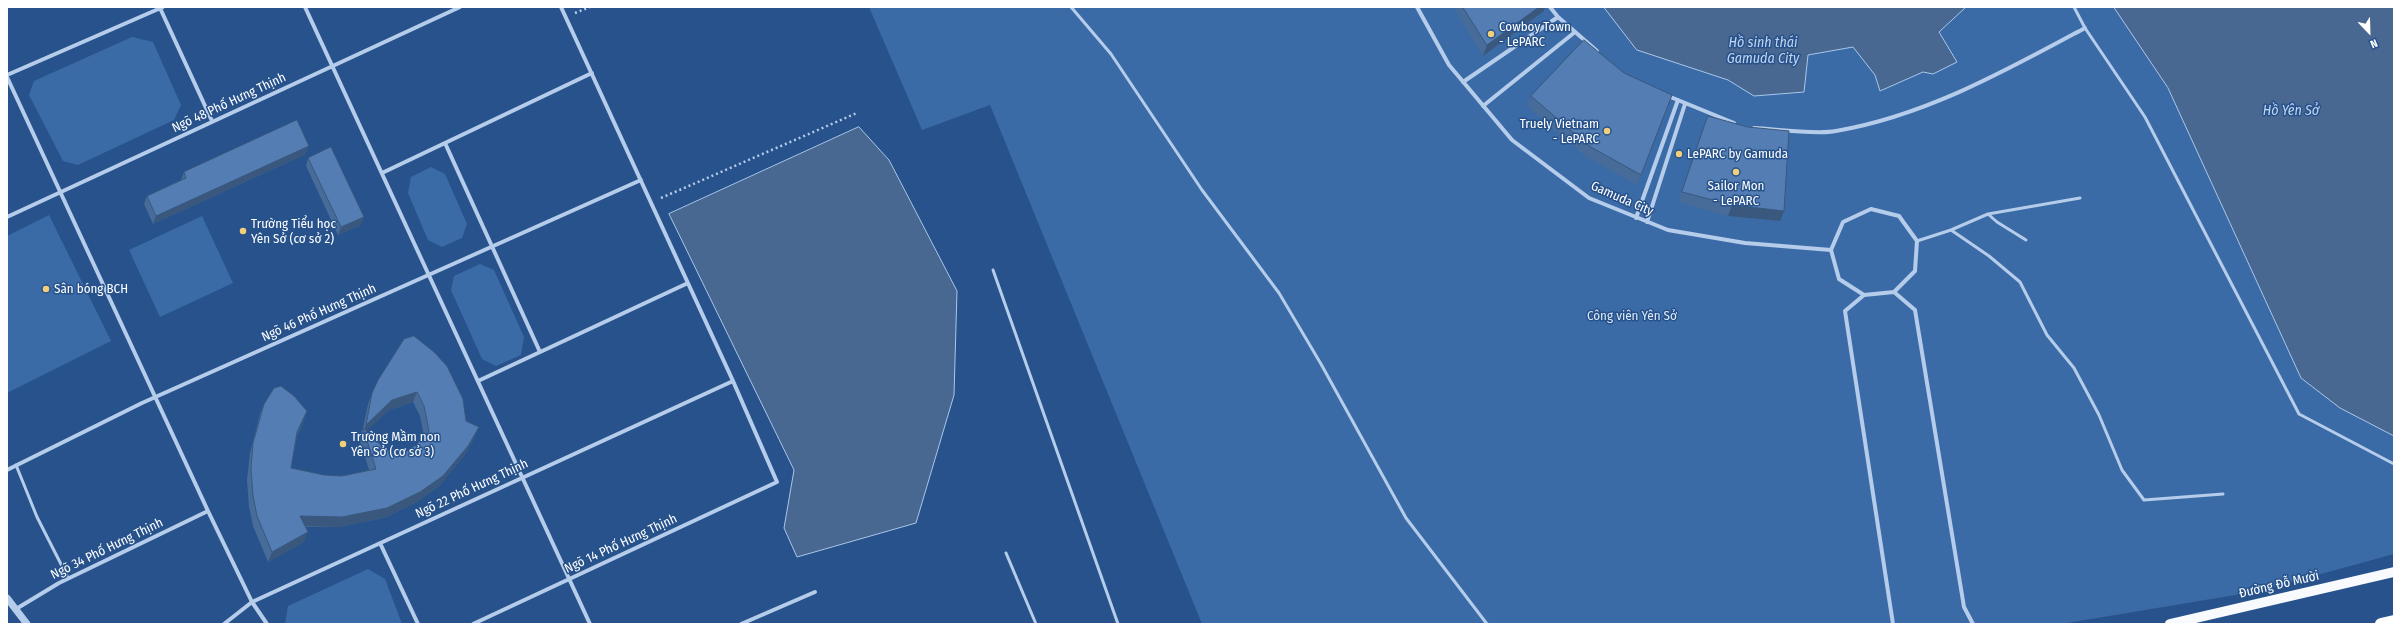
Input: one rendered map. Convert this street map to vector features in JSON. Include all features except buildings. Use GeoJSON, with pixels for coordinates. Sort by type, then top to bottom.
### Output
{"type":"FeatureCollection","features":[{"type":"Feature","properties":{"kind":"highway"},"geometry":{"type":"LineString","coordinates":[[2381,624],[2394,621]]}},
{"type":"Feature","properties":{"kind":"main road","name":"Đường Đỗ Mười"},"geometry":{"type":"LineString","coordinates":[[2170,624],[2394,572]]}},
{"type":"Feature","properties":{"kind":"street"},"geometry":{"type":"LineString","coordinates":[[305,7],[590,624]]}},
{"type":"Feature","properties":{"kind":"street","name":"Ngõ 48 Phố Hưng Thịnh"},"geometry":{"type":"LineString","coordinates":[[7,217],[460,7]]}},
{"type":"Feature","properties":{"kind":"street"},"geometry":{"type":"LineString","coordinates":[[561,7],[733,381]]}},
{"type":"Feature","properties":{"kind":"street","name":"Gamuda City"},"geometry":{"type":"LineString","coordinates":[[1417,7],[1449,65],[1512,140],[1589,198],[1668,230],[1745,244],[1831,250]]}},
{"type":"Feature","properties":{"kind":"street"},"geometry":{"type":"LineString","coordinates":[[1550,7],[1558,17],[1604,57]]}},
{"type":"Feature","properties":{"kind":"street"},"geometry":{"type":"LineString","coordinates":[[212,121],[161,8],[7,76],[154,398],[252,602],[267,624]]}},
{"type":"Feature","properties":{"kind":"street"},"geometry":{"type":"LineString","coordinates":[[1463,82],[1558,17]]}},
{"type":"Feature","properties":{"kind":"street"},"geometry":{"type":"LineString","coordinates":[[1751,128],[1834,132],[1901,114],[1995,76],[2085,28]]}},
{"type":"Feature","properties":{"kind":"street"},"geometry":{"type":"LineString","coordinates":[[1483,106],[1575,32]]}},
{"type":"Feature","properties":{"kind":"street"},"geometry":{"type":"LineString","coordinates":[[382,173],[592,73]]}},
{"type":"Feature","properties":{"kind":"street"},"geometry":{"type":"LineString","coordinates":[[1665,95],[1736,124]]}},
{"type":"Feature","properties":{"kind":"street"},"geometry":{"type":"LineString","coordinates":[[1636,218],[1678,100]]}},
{"type":"Feature","properties":{"kind":"street"},"geometry":{"type":"LineString","coordinates":[[1647,222],[1685,104]]}},
{"type":"Feature","properties":{"kind":"street"},"geometry":{"type":"LineString","coordinates":[[445,143],[540,352]]}},
{"type":"Feature","properties":{"kind":"street","name":"Ngõ 46 Phố Hưng Thịnh"},"geometry":{"type":"LineString","coordinates":[[7,470],[154,398],[641,180]]}},
{"type":"Feature","properties":{"kind":"street"},"geometry":{"type":"LineString","coordinates":[[1864,295],[1839,279],[1831,250],[1844,222],[1870,209],[1900,216],[1917,241],[1915,271],[1894,292],[1864,295],[1845,311],[1893,624]]}},
{"type":"Feature","properties":{"kind":"street"},"geometry":{"type":"LineString","coordinates":[[478,381],[688,283]]}},
{"type":"Feature","properties":{"kind":"street"},"geometry":{"type":"LineString","coordinates":[[1894,292],[1915,310],[1964,607],[1973,624]]}},
{"type":"Feature","properties":{"kind":"street","name":"Ngõ 22 Phố Hưng Thịnh"},"geometry":{"type":"LineString","coordinates":[[224,624],[252,602],[733,381]]}},
{"type":"Feature","properties":{"kind":"street","name":"Ngõ 14 Phố Hưng Thịnh"},"geometry":{"type":"LineString","coordinates":[[472,624],[777,482],[733,381]]}},
{"type":"Feature","properties":{"kind":"street","name":"Ngõ 34 Phố Hưng Thịnh"},"geometry":{"type":"LineString","coordinates":[[16,609],[68,578],[208,511]]}},
{"type":"Feature","properties":{"kind":"street"},"geometry":{"type":"LineString","coordinates":[[380,543],[418,624]]}},
{"type":"Feature","properties":{"kind":"street"},"geometry":{"type":"LineString","coordinates":[[741,624],[815,592]]}},
{"type":"Feature","properties":{"kind":"street"},"geometry":{"type":"LineString","coordinates":[[7,598],[28,624]]}},
{"type":"Feature","properties":{"kind":"lane"},"geometry":{"type":"LineString","coordinates":[[1071,7],[1111,54],[1202,190],[1279,293],[1322,364],[1406,518],[1487,624]]}},
{"type":"Feature","properties":{"kind":"lane"},"geometry":{"type":"LineString","coordinates":[[2074,7],[2085,28],[2145,117],[2299,414],[2394,464]]}},
{"type":"Feature","properties":{"kind":"lane"},"geometry":{"type":"LineString","coordinates":[[1917,241],[1951,230],[1988,214],[2080,198]]}},
{"type":"Feature","properties":{"kind":"lane"},"geometry":{"type":"LineString","coordinates":[[1988,214],[1997,222],[2026,240]]}},
{"type":"Feature","properties":{"kind":"lane"},"geometry":{"type":"LineString","coordinates":[[1951,230],[1989,256],[2020,282],[2047,334],[2074,368],[2099,415],[2122,470],[2144,500],[2223,494]]}},
{"type":"Feature","properties":{"kind":"lane"},"geometry":{"type":"LineString","coordinates":[[993,270],[1118,624]]}},
{"type":"Feature","properties":{"kind":"lane"},"geometry":{"type":"LineString","coordinates":[[16,465],[37,517],[68,578]]}},
{"type":"Feature","properties":{"kind":"lane"},"geometry":{"type":"LineString","coordinates":[[1006,553],[1036,624]]}},
{"type":"Feature","properties":{"kind":"path"},"geometry":{"type":"LineString","coordinates":[[566,17],[590,7]]}},
{"type":"Feature","properties":{"kind":"path"},"geometry":{"type":"LineString","coordinates":[[651,202],[857,113]]}},
{"type":"Feature","properties":{"kind":"green space","name":"Công viên Yên Sở"},"geometry":{"type":"Polygon","coordinates":[[[869,7],[2394,7],[2394,554],[2259,591],[2061,624],[1202,624],[990,105],[922,130],[869,7]]]}},
{"type":"Feature","properties":{"kind":"green space"},"geometry":{"type":"Polygon","coordinates":[[[132,37],[153,42],[181,105],[174,120],[78,165],[63,161],[29,95],[34,81],[132,37]]]}},
{"type":"Feature","properties":{"kind":"green space"},"geometry":{"type":"Polygon","coordinates":[[[431,167],[445,174],[467,224],[462,238],[442,247],[428,240],[408,193],[411,177],[431,167]]]}},
{"type":"Feature","properties":{"kind":"green space","name":"Sân bóng BCH"},"geometry":{"type":"Polygon","coordinates":[[[49,215],[111,341],[7,393],[7,236],[49,215]]]}},
{"type":"Feature","properties":{"kind":"green space"},"geometry":{"type":"Polygon","coordinates":[[[202,216],[233,283],[160,317],[129,250],[202,216]]]}},
{"type":"Feature","properties":{"kind":"green space"},"geometry":{"type":"Polygon","coordinates":[[[480,264],[494,270],[524,337],[521,355],[496,366],[482,359],[451,290],[454,276],[480,264]]]}},
{"type":"Feature","properties":{"kind":"green space"},"geometry":{"type":"Polygon","coordinates":[[[368,569],[385,579],[402,624],[285,624],[288,606],[368,569]]]}},
{"type":"Feature","properties":{"kind":"water","name":"Hồ sinh thái Gamuda City"},"geometry":{"type":"Polygon","coordinates":[[[1604,7],[1966,7],[1939,32],[1957,62],[1933,74],[1923,72],[1880,91],[1875,75],[1853,47],[1808,55],[1804,92],[1754,96],[1728,80],[1637,50],[1604,7]]]}},
{"type":"Feature","properties":{"kind":"water","name":"Hồ Yên Sở"},"geometry":{"type":"Polygon","coordinates":[[[2114,7],[2394,7],[2394,436],[2340,408],[2301,378],[2168,88],[2114,7]]]}},
{"type":"Feature","properties":{"kind":"water"},"geometry":{"type":"Polygon","coordinates":[[[859,127],[889,160],[957,291],[954,395],[916,523],[797,557],[784,528],[794,470],[669,214],[859,127]]]}},
{"type":"Feature","properties":{"kind":"place","name":"Cowboy Town - LePARC"},"geometry":{"type":"Point","coordinates":[1491,34]}},
{"type":"Feature","properties":{"kind":"place","name":"Truely Vietnam - LePARC"},"geometry":{"type":"Point","coordinates":[1607,131]}},
{"type":"Feature","properties":{"kind":"place","name":"LePARC by Gamuda"},"geometry":{"type":"Point","coordinates":[1679,154]}},
{"type":"Feature","properties":{"kind":"place","name":"Sailor Mon - LePARC"},"geometry":{"type":"Point","coordinates":[1736,172]}},
{"type":"Feature","properties":{"kind":"place","name":"Trường Tiểu học Yên Sở (cơ sở 2)"},"geometry":{"type":"Point","coordinates":[243,231]}},
{"type":"Feature","properties":{"kind":"place","name":"Sân bóng BCH"},"geometry":{"type":"Point","coordinates":[46,289]}},
{"type":"Feature","properties":{"kind":"place","name":"Trường Mầm non Yên Sở (cơ sở 3)"},"geometry":{"type":"Point","coordinates":[343,444]}}]}
